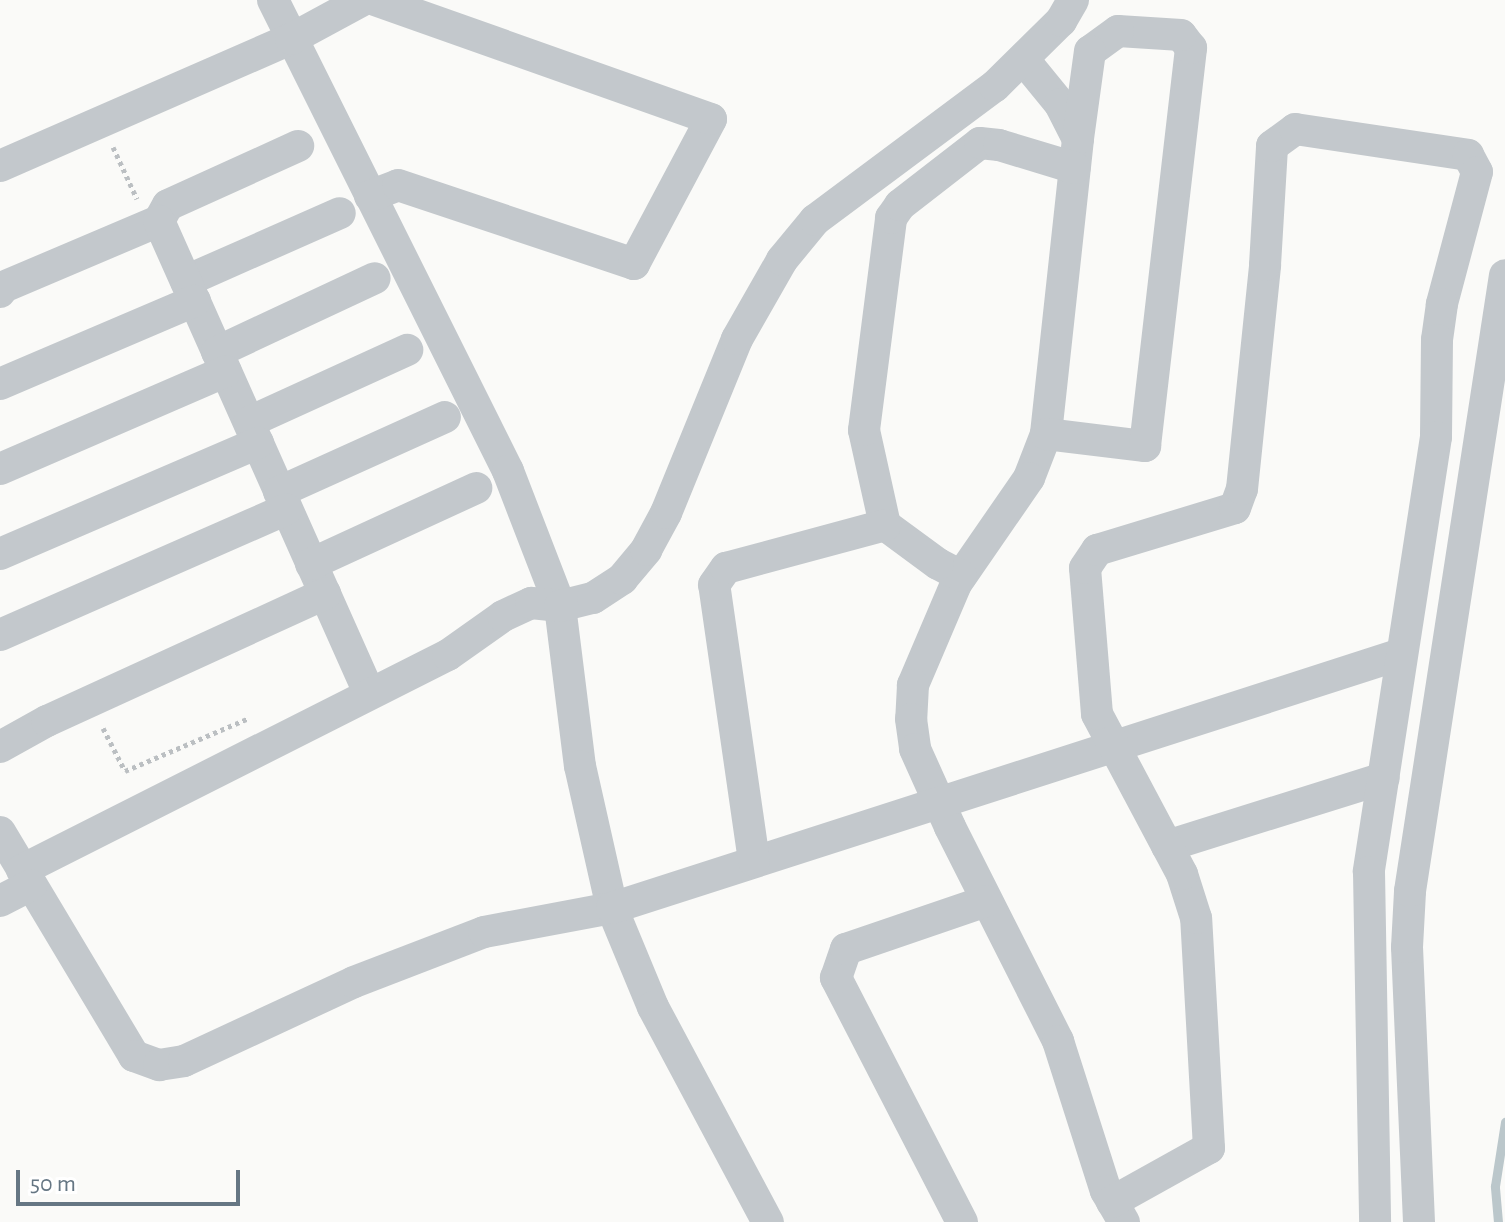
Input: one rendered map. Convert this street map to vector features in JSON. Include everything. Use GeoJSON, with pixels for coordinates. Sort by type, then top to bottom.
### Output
{"type":"FeatureCollection","features":[{"type":"Feature","properties":{"kind":"street"},"geometry":{"type":"LineString","coordinates":[[273,0],[508,471],[560,606],[580,766],[612,908],[653,1007],[768,1222]]}},
{"type":"Feature","properties":{"kind":"street"},"geometry":{"type":"LineString","coordinates":[[0,166],[291,39],[363,0]]}},
{"type":"Feature","properties":{"kind":"street"},"geometry":{"type":"LineString","coordinates":[[370,196],[398,185],[634,264],[711,119],[375,0]]}},
{"type":"Feature","properties":{"kind":"street"},"geometry":{"type":"LineString","coordinates":[[0,901],[27,878],[369,693],[448,655],[517,610],[531,603],[560,606],[593,598],[622,579],[646,550],[666,513],[754,304],[782,260],[815,220],[995,86],[1061,21],[1073,0]]}},
{"type":"Feature","properties":{"kind":"street"},"geometry":{"type":"LineString","coordinates":[[1046,434],[1145,446],[1191,48],[1181,35],[1118,31],[1090,51],[1046,434],[1029,478],[961,576],[913,685],[911,719],[915,749],[986,901],[1058,1041],[1118,1212],[1209,1148],[1196,918],[1182,874],[1097,714],[1085,568],[1097,550],[1235,508],[1242,489],[1265,265],[1272,146],[1295,129],[1468,155],[1477,172],[1442,304],[1437,340],[1436,437],[1369,872],[1375,1222]]}},
{"type":"Feature","properties":{"kind":"street"},"geometry":{"type":"LineString","coordinates":[[1024,60],[1060,104],[1076,154]]}},
{"type":"Feature","properties":{"kind":"street"},"geometry":{"type":"LineString","coordinates":[[961,576],[938,564],[885,525],[864,430],[891,218],[900,205],[980,143],[1076,154]]}},
{"type":"Feature","properties":{"kind":"street"},"geometry":{"type":"LineString","coordinates":[[0,292],[1,288],[154,224],[168,205],[298,146]]}},
{"type":"Feature","properties":{"kind":"street"},"geometry":{"type":"LineString","coordinates":[[0,384],[340,213]]}},
{"type":"Feature","properties":{"kind":"street"},"geometry":{"type":"LineString","coordinates":[[154,224],[190,291],[369,693]]}},
{"type":"Feature","properties":{"kind":"street"},"geometry":{"type":"LineString","coordinates":[[1419,1222],[1407,947],[1410,891],[1505,275]]}},
{"type":"Feature","properties":{"kind":"street"},"geometry":{"type":"LineString","coordinates":[[0,469],[222,362],[375,278]]}},
{"type":"Feature","properties":{"kind":"street"},"geometry":{"type":"LineString","coordinates":[[0,554],[253,432],[407,350]]}},
{"type":"Feature","properties":{"kind":"street"},"geometry":{"type":"LineString","coordinates":[[0,635],[283,500],[445,417]]}},
{"type":"Feature","properties":{"kind":"street"},"geometry":{"type":"LineString","coordinates":[[311,564],[476,488]]}},
{"type":"Feature","properties":{"kind":"street"},"geometry":{"type":"LineString","coordinates":[[754,861],[714,585],[726,568],[885,525]]}},
{"type":"Feature","properties":{"kind":"street"},"geometry":{"type":"LineString","coordinates":[[0,747],[89,701],[325,594]]}},
{"type":"Feature","properties":{"kind":"street"},"geometry":{"type":"LineString","coordinates":[[0,832],[134,1056],[159,1065],[184,1061],[354,982],[484,932],[612,908],[1401,654]]}},
{"type":"Feature","properties":{"kind":"street"},"geometry":{"type":"LineString","coordinates":[[1167,846],[1384,778]]}},
{"type":"Feature","properties":{"kind":"street"},"geometry":{"type":"LineString","coordinates":[[962,1222],[836,978],[846,949],[986,901]]}},
{"type":"Feature","properties":{"kind":"path"},"geometry":{"type":"LineString","coordinates":[[101,122],[154,224]]}},
{"type":"Feature","properties":{"kind":"path"},"geometry":{"type":"LineString","coordinates":[[89,701],[125,771],[256,715]]}},
{"type":"Feature","properties":{"kind":"waterway"},"geometry":{"type":"LineString","coordinates":[[1498,1222],[1495,1186],[1505,1122]]}}]}
